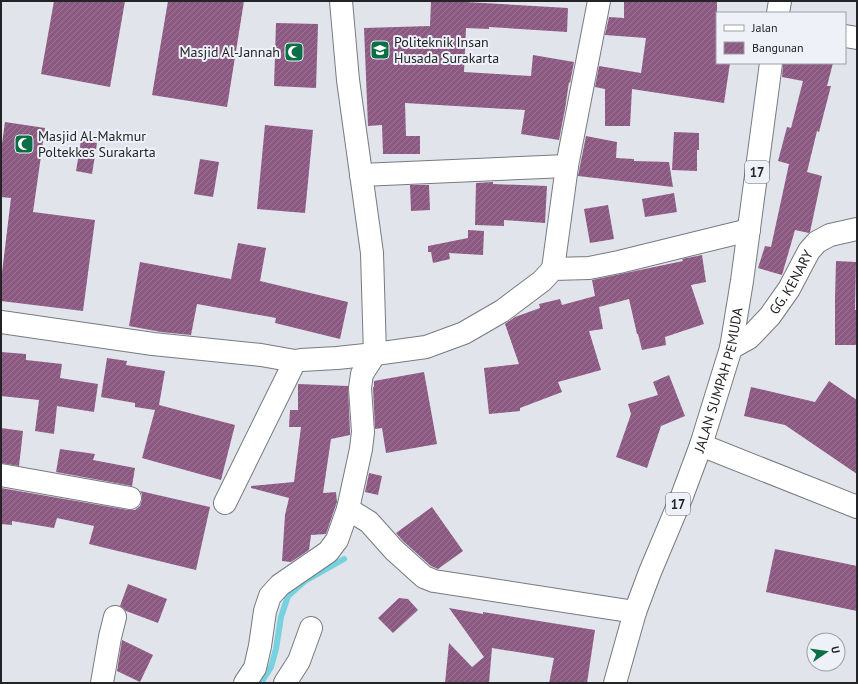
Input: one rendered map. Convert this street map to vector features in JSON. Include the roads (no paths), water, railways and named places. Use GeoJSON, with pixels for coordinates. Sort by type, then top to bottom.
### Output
{"type":"FeatureCollection","features":[{"type":"Feature","properties":{"kind":"main road"},"geometry":{"type":"LineString","coordinates":[[245,683],[254,668],[260,646],[265,611],[270,596],[280,585],[328,552],[337,540],[348,509],[363,432],[360,388],[362,374],[375,354],[372,253],[348,80],[341,1]]}},
{"type":"Feature","properties":{"kind":"main road"},"geometry":{"type":"LineString","coordinates":[[1,322],[178,347],[261,355],[295,361],[375,354],[426,347],[464,333],[502,311],[542,281],[552,269],[567,166],[599,1]]}},
{"type":"Feature","properties":{"kind":"main road"},"geometry":{"type":"LineString","coordinates":[[778,12],[780,1]]}},
{"type":"Feature","properties":{"kind":"main road","name":"JALAN SUMPAH PEMUDA"},"geometry":{"type":"LineString","coordinates":[[615,683],[636,612],[650,572],[682,496],[701,445],[731,348],[742,281],[771,64]]}},
{"type":"Feature","properties":{"kind":"main road"},"geometry":{"type":"LineString","coordinates":[[361,175],[567,166]]}},
{"type":"Feature","properties":{"kind":"main road","name":"GG. KENARY"},"geometry":{"type":"LineString","coordinates":[[731,348],[749,338],[775,309],[789,289],[809,251],[817,242],[830,235],[857,229]]}},
{"type":"Feature","properties":{"kind":"main road"},"geometry":{"type":"LineString","coordinates":[[552,269],[589,268],[749,230]]}},
{"type":"Feature","properties":{"kind":"main road"},"geometry":{"type":"LineString","coordinates":[[225,503],[295,361]]}},
{"type":"Feature","properties":{"kind":"main road"},"geometry":{"type":"LineString","coordinates":[[701,445],[857,507]]}},
{"type":"Feature","properties":{"kind":"main road"},"geometry":{"type":"LineString","coordinates":[[1,475],[130,498]]}},
{"type":"Feature","properties":{"kind":"main road"},"geometry":{"type":"LineString","coordinates":[[348,509],[369,522],[394,550],[424,577],[434,581],[636,612]]}},
{"type":"Feature","properties":{"kind":"main road"},"geometry":{"type":"LineString","coordinates":[[102,683],[115,617]]}},
{"type":"Feature","properties":{"kind":"main road"},"geometry":{"type":"LineString","coordinates":[[285,683],[299,661],[311,628]]}},
{"type":"Feature","properties":{"kind":"waterway"},"geometry":{"type":"LineString","coordinates":[[261,683],[271,667],[276,649],[281,617],[288,596],[305,581],[344,559]]}},
{"type":"Feature","properties":{"kind":"place","name":"Politeknik Insan Husada Surakarta"},"geometry":{"type":"Point","coordinates":[380,50]}},
{"type":"Feature","properties":{"kind":"place","name":"Masjid Al-Jannah"},"geometry":{"type":"Point","coordinates":[294,52]}},
{"type":"Feature","properties":{"kind":"place","name":"Masjid Al-Makmur Poltekkes Surakarta"},"geometry":{"type":"Point","coordinates":[24,144]}}]}
